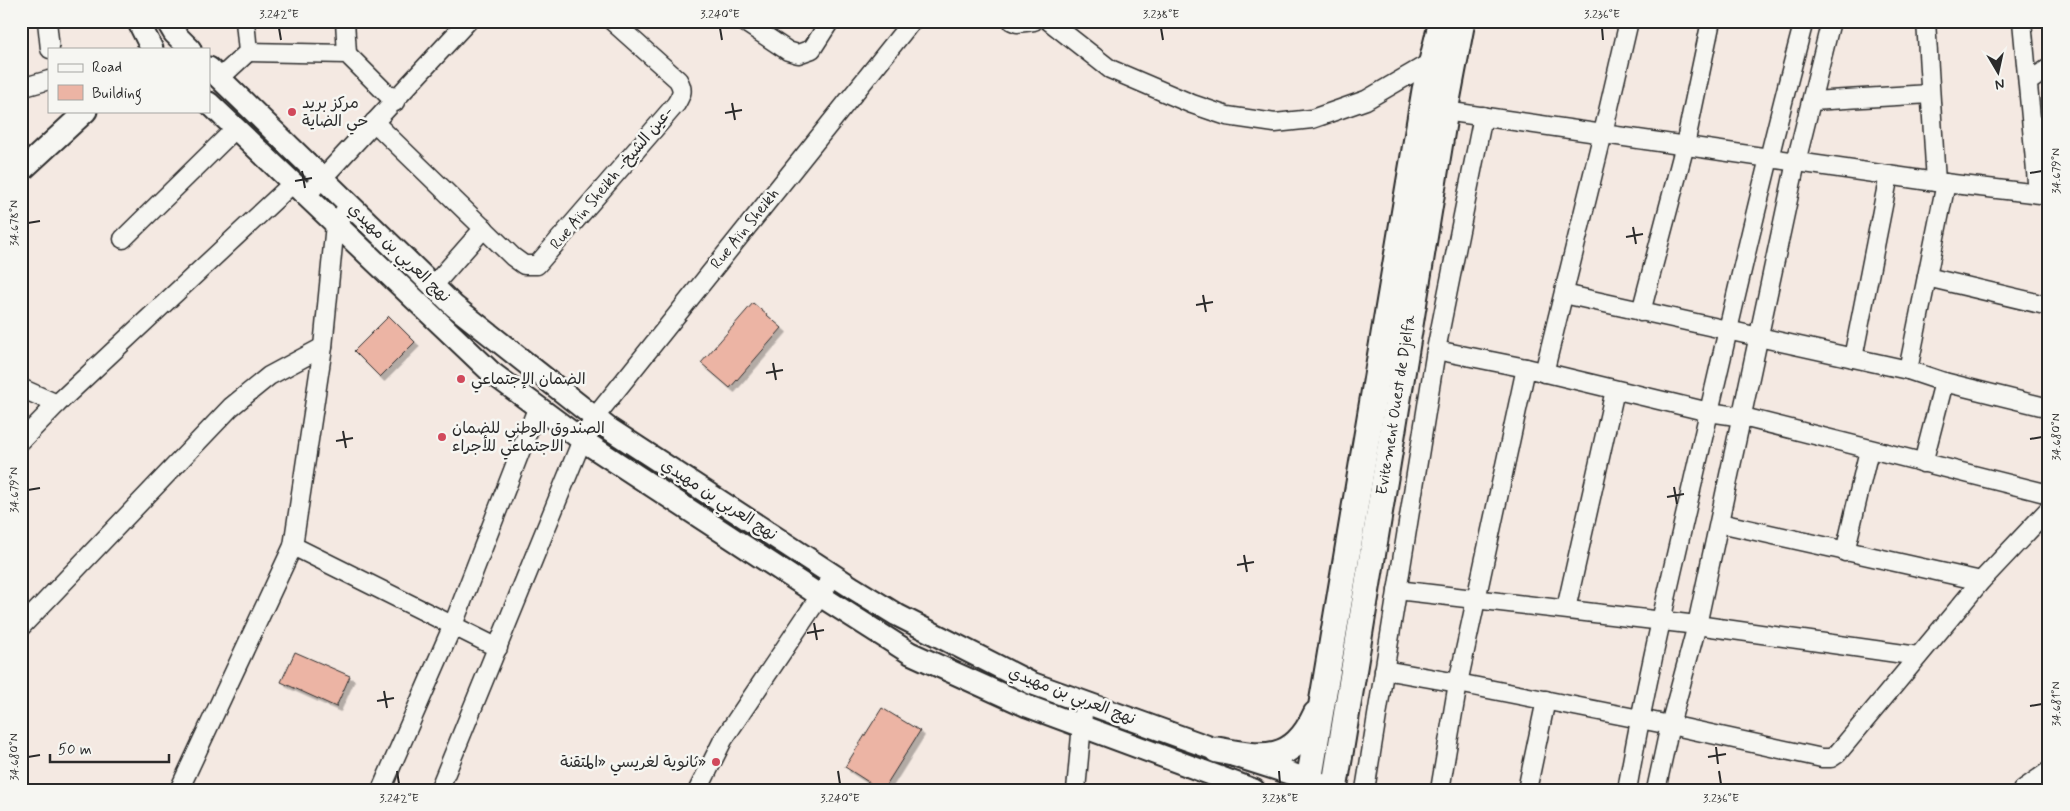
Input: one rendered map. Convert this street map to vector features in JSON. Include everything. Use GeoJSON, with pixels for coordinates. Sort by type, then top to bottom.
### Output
{"type":"FeatureCollection","features":[{"type":"Feature","properties":{"kind":"highway","name":"Evitement Ouest de Djelfa"},"geometry":{"type":"LineString","coordinates":[[1318,786],[1445,111],[1442,21]]}},
{"type":"Feature","properties":{"kind":"highway","name":"Evitement Ouest de Djelfa"},"geometry":{"type":"LineString","coordinates":[[1318,786],[1324,696],[1442,63],[1462,21]]}},
{"type":"Feature","properties":{"kind":"highway"},"geometry":{"type":"LineString","coordinates":[[1218,750],[1251,757],[1281,754],[1302,738],[1312,723],[1324,696]]}},
{"type":"Feature","properties":{"kind":"main road"},"geometry":{"type":"LineString","coordinates":[[138,21],[152,48]]}},
{"type":"Feature","properties":{"kind":"main road"},"geometry":{"type":"LineString","coordinates":[[153,48],[170,27],[189,48]]}},
{"type":"Feature","properties":{"kind":"main road","name":"نهج العربي بن مهيدي"},"geometry":{"type":"LineString","coordinates":[[214,73],[454,306],[608,428],[834,575],[897,615],[1031,683],[1318,786]]}},
{"type":"Feature","properties":{"kind":"main road","name":"نهج العربي بن مهيدي"},"geometry":{"type":"LineString","coordinates":[[210,104],[492,373],[582,440],[910,653],[1027,706],[1254,790]]}},
{"type":"Feature","properties":{"kind":"main road"},"geometry":{"type":"LineString","coordinates":[[21,171],[85,112]]}},
{"type":"Feature","properties":{"kind":"main road"},"geometry":{"type":"LineString","coordinates":[[787,574],[802,554]]}},
{"type":"Feature","properties":{"kind":"street"},"geometry":{"type":"LineString","coordinates":[[47,21],[50,48]]}},
{"type":"Feature","properties":{"kind":"street"},"geometry":{"type":"LineString","coordinates":[[245,21],[248,52]]}},
{"type":"Feature","properties":{"kind":"street"},"geometry":{"type":"LineString","coordinates":[[345,21],[347,54],[394,102]]}},
{"type":"Feature","properties":{"kind":"street"},"geometry":{"type":"LineString","coordinates":[[21,441],[57,404],[299,189],[322,178],[468,21]]}},
{"type":"Feature","properties":{"kind":"street","name":"Rue Aïn Sheikh -عين الشيخ-"},"geometry":{"type":"LineString","coordinates":[[374,122],[513,257],[524,265],[537,265],[676,104],[682,94],[682,86],[678,80],[612,21]]}},
{"type":"Feature","properties":{"kind":"street"},"geometry":{"type":"LineString","coordinates":[[743,21],[788,50],[798,54],[812,49],[830,21]]}},
{"type":"Feature","properties":{"kind":"street","name":"Rue Aïn Sheikh"},"geometry":{"type":"LineString","coordinates":[[439,790],[582,440],[595,417],[912,21]]}},
{"type":"Feature","properties":{"kind":"street"},"geometry":{"type":"LineString","coordinates":[[1012,21],[1017,23],[1034,21]]}},
{"type":"Feature","properties":{"kind":"street"},"geometry":{"type":"LineString","coordinates":[[1049,21],[1110,69],[1192,104],[1227,116],[1275,123],[1312,119],[1366,100],[1442,63]]}},
{"type":"Feature","properties":{"kind":"street"},"geometry":{"type":"LineString","coordinates":[[1544,373],[1604,133],[1629,21]]}},
{"type":"Feature","properties":{"kind":"street"},"geometry":{"type":"LineString","coordinates":[[1641,312],[1685,144],[1711,21]]}},
{"type":"Feature","properties":{"kind":"street"},"geometry":{"type":"LineString","coordinates":[[1626,790],[1661,621],[1768,157],[1804,21]]}},
{"type":"Feature","properties":{"kind":"street"},"geometry":{"type":"LineString","coordinates":[[1656,790],[1670,725],[1697,625],[1720,524],[1796,162],[1831,21]]}},
{"type":"Feature","properties":{"kind":"street"},"geometry":{"type":"LineString","coordinates":[[1908,370],[1927,277],[1941,183],[1930,94],[1926,21]]}},
{"type":"Feature","properties":{"kind":"street"},"geometry":{"type":"LineString","coordinates":[[1445,111],[1685,144],[1941,183],[2043,194],[2022,21]]}},
{"type":"Feature","properties":{"kind":"street"},"geometry":{"type":"LineString","coordinates":[[214,73],[248,52],[347,54]]}},
{"type":"Feature","properties":{"kind":"street"},"geometry":{"type":"LineString","coordinates":[[2028,82],[2049,68]]}},
{"type":"Feature","properties":{"kind":"street"},"geometry":{"type":"LineString","coordinates":[[21,88],[48,80]]}},
{"type":"Feature","properties":{"kind":"street"},"geometry":{"type":"LineString","coordinates":[[1812,101],[1930,94]]}},
{"type":"Feature","properties":{"kind":"street"},"geometry":{"type":"LineString","coordinates":[[1365,790],[1436,350],[1483,116]]}},
{"type":"Feature","properties":{"kind":"street"},"geometry":{"type":"LineString","coordinates":[[123,239],[236,129]]}},
{"type":"Feature","properties":{"kind":"street"},"geometry":{"type":"LineString","coordinates":[[1853,358],[1889,175]]}},
{"type":"Feature","properties":{"kind":"street"},"geometry":{"type":"LineString","coordinates":[[180,790],[293,546],[323,348],[335,224],[348,205]]}},
{"type":"Feature","properties":{"kind":"street"},"geometry":{"type":"LineString","coordinates":[[433,286],[484,228]]}},
{"type":"Feature","properties":{"kind":"street"},"geometry":{"type":"LineString","coordinates":[[1927,277],[2049,306]]}},
{"type":"Feature","properties":{"kind":"street"},"geometry":{"type":"LineString","coordinates":[[1564,294],[1908,370],[1944,382],[2049,408]]}},
{"type":"Feature","properties":{"kind":"street"},"geometry":{"type":"LineString","coordinates":[[21,628],[231,407],[269,376],[323,348]]}},
{"type":"Feature","properties":{"kind":"street"},"geometry":{"type":"LineString","coordinates":[[1436,350],[1526,368],[1709,412],[1743,417],[2049,494]]}},
{"type":"Feature","properties":{"kind":"street"},"geometry":{"type":"LineString","coordinates":[[1440,790],[1458,683],[1526,368]]}},
{"type":"Feature","properties":{"kind":"street"},"geometry":{"type":"LineString","coordinates":[[1923,463],[1944,382]]}},
{"type":"Feature","properties":{"kind":"street"},"geometry":{"type":"LineString","coordinates":[[21,388],[57,404]]}},
{"type":"Feature","properties":{"kind":"street"},"geometry":{"type":"LineString","coordinates":[[1566,609],[1615,390]]}},
{"type":"Feature","properties":{"kind":"street"},"geometry":{"type":"LineString","coordinates":[[381,790],[453,625],[538,406]]}},
{"type":"Feature","properties":{"kind":"street"},"geometry":{"type":"LineString","coordinates":[[1845,552],[1868,450]]}},
{"type":"Feature","properties":{"kind":"street"},"geometry":{"type":"LineString","coordinates":[[1384,670],[1546,700],[1822,758],[1831,758],[1837,754],[1981,581],[2049,508]]}},
{"type":"Feature","properties":{"kind":"street"},"geometry":{"type":"LineString","coordinates":[[1720,524],[1981,581]]}},
{"type":"Feature","properties":{"kind":"street"},"geometry":{"type":"LineString","coordinates":[[293,546],[498,648]]}},
{"type":"Feature","properties":{"kind":"street"},"geometry":{"type":"LineString","coordinates":[[698,790],[723,740],[834,575]]}},
{"type":"Feature","properties":{"kind":"street"},"geometry":{"type":"LineString","coordinates":[[1397,590],[1697,625],[1918,656]]}},
{"type":"Feature","properties":{"kind":"street"},"geometry":{"type":"LineString","coordinates":[[1527,790],[1546,700]]}},
{"type":"Feature","properties":{"kind":"street"},"geometry":{"type":"LineString","coordinates":[[1076,790],[1084,702]]}},
{"type":"Feature","properties":{"kind":"street"},"geometry":{"type":"LineString","coordinates":[[2022,790],[2049,771]]}},
{"type":"Feature","properties":{"kind":"building"},"geometry":{"type":"Polygon","coordinates":[[[753,303],[782,328],[730,388],[701,363],[753,303]]]}},
{"type":"Feature","properties":{"kind":"building"},"geometry":{"type":"Polygon","coordinates":[[[389,316],[415,342],[380,377],[354,351],[389,316]]]}},
{"type":"Feature","properties":{"kind":"building"},"geometry":{"type":"Polygon","coordinates":[[[295,652],[350,676],[336,707],[281,682],[295,652]]]}},
{"type":"Feature","properties":{"kind":"building"},"geometry":{"type":"Polygon","coordinates":[[[882,708],[920,731],[883,790],[881,790],[845,767],[882,708]]]}},
{"type":"Feature","properties":{"kind":"place","name":"مركز بريد حي الضاية"},"geometry":{"type":"Point","coordinates":[292,112]}},
{"type":"Feature","properties":{"kind":"place","name":"الضمان الإجتماعي"},"geometry":{"type":"Point","coordinates":[461,379]}},
{"type":"Feature","properties":{"kind":"place","name":"الصندوق الوطني للضمان الاجتماعي للأجراء"},"geometry":{"type":"Point","coordinates":[442,437]}},
{"type":"Feature","properties":{"kind":"place","name":"ثانوية لغريسي «المتقنة»"},"geometry":{"type":"Point","coordinates":[716,762]}}]}
